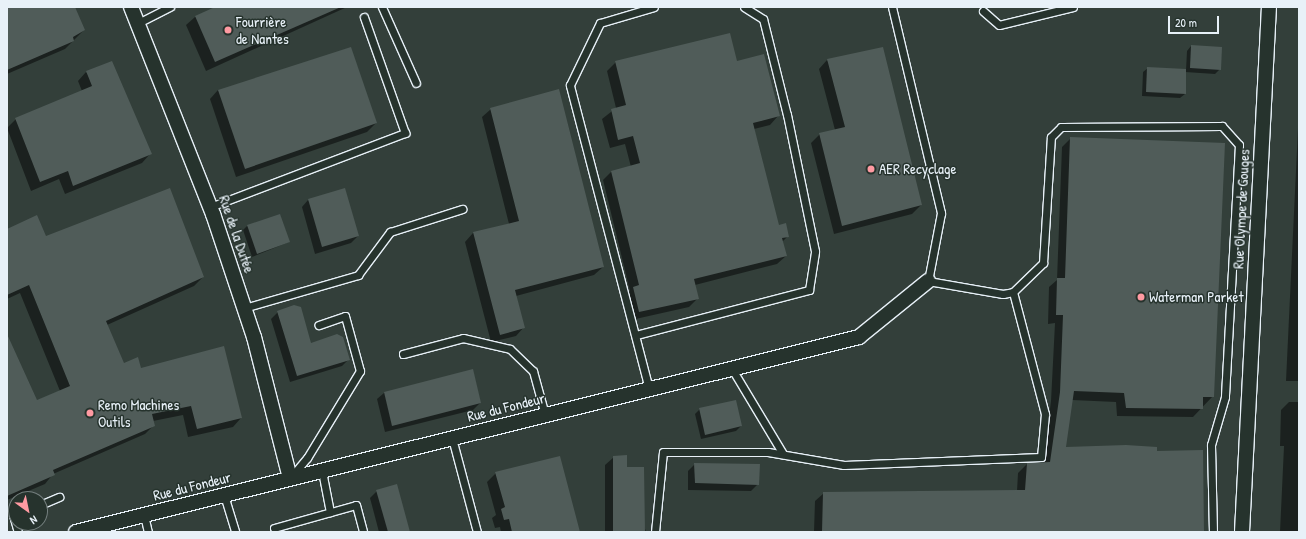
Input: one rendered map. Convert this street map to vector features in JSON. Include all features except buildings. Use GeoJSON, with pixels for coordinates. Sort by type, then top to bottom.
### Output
{"type":"FeatureCollection","features":[{"type":"Feature","properties":{"kind":"street","name":"Rue de la Dutée"},"geometry":{"type":"LineString","coordinates":[[132,7],[210,207],[244,308],[290,478]]}},
{"type":"Feature","properties":{"kind":"street","name":"Rue Olympe de Gouges"},"geometry":{"type":"LineString","coordinates":[[1242,532],[1272,7]]}},
{"type":"Feature","properties":{"kind":"street","name":"Rue du Fondeur"},"geometry":{"type":"LineString","coordinates":[[76,532],[859,337],[928,281]]}},
{"type":"Feature","properties":{"kind":"lane"},"geometry":{"type":"LineString","coordinates":[[138,23],[170,7]]}},
{"type":"Feature","properties":{"kind":"lane"},"geometry":{"type":"LineString","coordinates":[[382,7],[416,83]]}},
{"type":"Feature","properties":{"kind":"lane"},"geometry":{"type":"LineString","coordinates":[[649,389],[570,85],[600,23],[654,7]]}},
{"type":"Feature","properties":{"kind":"lane"},"geometry":{"type":"LineString","coordinates":[[636,335],[809,290],[815,251],[787,115],[763,19],[744,7]]}},
{"type":"Feature","properties":{"kind":"lane"},"geometry":{"type":"LineString","coordinates":[[892,7],[941,213],[928,281],[1003,294],[1013,292],[1043,263],[1051,137],[1061,127],[1222,126],[1239,145],[1225,397],[1211,445],[1213,532]]}},
{"type":"Feature","properties":{"kind":"lane"},"geometry":{"type":"LineString","coordinates":[[983,10],[999,25],[1073,7]]}},
{"type":"Feature","properties":{"kind":"lane"},"geometry":{"type":"LineString","coordinates":[[210,207],[405,133],[364,17]]}},
{"type":"Feature","properties":{"kind":"lane"},"geometry":{"type":"LineString","coordinates":[[244,308],[358,275],[390,232],[462,209]]}},
{"type":"Feature","properties":{"kind":"lane"},"geometry":{"type":"LineString","coordinates":[[655,532],[663,452],[783,454],[844,465],[1040,457],[1046,414],[1013,292]]}},
{"type":"Feature","properties":{"kind":"lane"},"geometry":{"type":"LineString","coordinates":[[290,478],[307,458],[360,370],[345,316],[319,325]]}},
{"type":"Feature","properties":{"kind":"lane"},"geometry":{"type":"LineString","coordinates":[[403,354],[463,338],[510,349],[533,371],[545,415]]}},
{"type":"Feature","properties":{"kind":"lane"},"geometry":{"type":"LineString","coordinates":[[732,369],[783,454]]}},
{"type":"Feature","properties":{"kind":"lane"},"geometry":{"type":"LineString","coordinates":[[452,438],[478,532]]}},
{"type":"Feature","properties":{"kind":"lane"},"geometry":{"type":"LineString","coordinates":[[322,471],[330,512]]}},
{"type":"Feature","properties":{"kind":"lane"},"geometry":{"type":"LineString","coordinates":[[224,495],[234,532]]}},
{"type":"Feature","properties":{"kind":"lane"},"geometry":{"type":"LineString","coordinates":[[48,502],[59,497]]}},
{"type":"Feature","properties":{"kind":"lane"},"geometry":{"type":"LineString","coordinates":[[274,528],[356,505],[363,532]]}},
{"type":"Feature","properties":{"kind":"lane"},"geometry":{"type":"LineString","coordinates":[[144,515],[148,532]]}},
{"type":"Feature","properties":{"kind":"shaded area"},"geometry":{"type":"Polygon","coordinates":[[[7,7],[1299,7],[1299,532],[7,532],[7,7]]]}},
{"type":"Feature","properties":{"kind":"place","name":"Fourrière de Nantes"},"geometry":{"type":"Point","coordinates":[228,30]}},
{"type":"Feature","properties":{"kind":"place","name":"AER Recyclage"},"geometry":{"type":"Point","coordinates":[871,169]}},
{"type":"Feature","properties":{"kind":"place","name":"Waterman Parket"},"geometry":{"type":"Point","coordinates":[1141,297]}},
{"type":"Feature","properties":{"kind":"place","name":"Remo Machines Outils"},"geometry":{"type":"Point","coordinates":[90,413]}}]}
